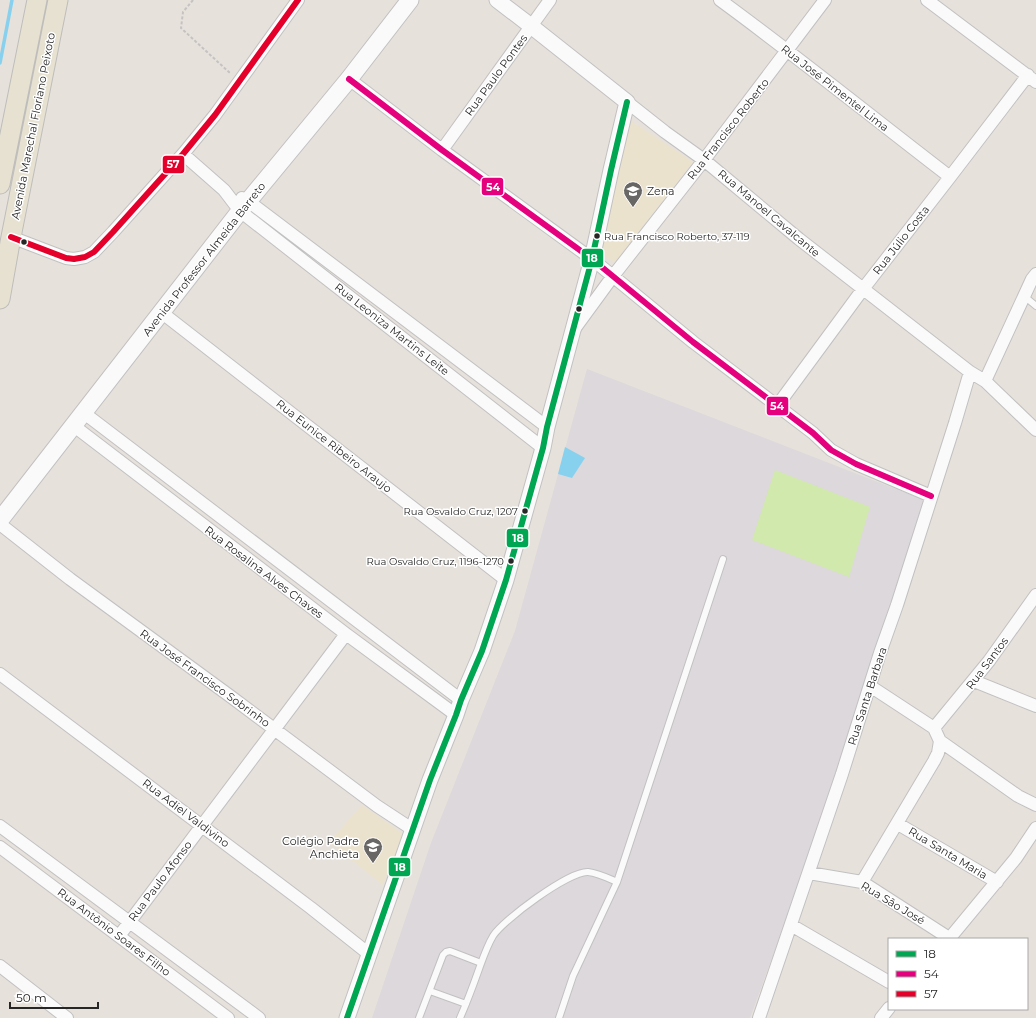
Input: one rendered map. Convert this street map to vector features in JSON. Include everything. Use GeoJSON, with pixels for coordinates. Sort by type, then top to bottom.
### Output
{"type":"FeatureCollection","features":[{"type":"Feature","properties":{"kind":"main road","name":"Avenida Marechal Floriano Peixoto"},"geometry":{"type":"LineString","coordinates":[[0,184],[6,122],[37,0]]}},
{"type":"Feature","properties":{"kind":"main road","name":"Avenida Marechal Floriano Peixoto"},"geometry":{"type":"LineString","coordinates":[[0,299],[58,0]]}},
{"type":"Feature","properties":{"kind":"main road","name":"Avenida Professor Almeida Barreto"},"geometry":{"type":"LineString","coordinates":[[0,520],[244,206],[349,79],[410,0]]}},
{"type":"Feature","properties":{"kind":"street"},"geometry":{"type":"LineString","coordinates":[[11,237],[66,258],[74,259],[85,257],[94,252],[183,154],[215,115],[298,0]]}},
{"type":"Feature","properties":{"kind":"street","name":"Rua Manoel Cavalcante"},"geometry":{"type":"LineString","coordinates":[[497,0],[665,132],[704,160],[799,239],[970,372],[984,381],[1036,430]]}},
{"type":"Feature","properties":{"kind":"street","name":"Rua Paulo Pontes"},"geometry":{"type":"LineString","coordinates":[[442,150],[550,0]]}},
{"type":"Feature","properties":{"kind":"street","name":"Rua José Pimentel Lima"},"geometry":{"type":"LineString","coordinates":[[720,0],[788,50],[950,177]]}},
{"type":"Feature","properties":{"kind":"street","name":"Rua Francisco Roberto"},"geometry":{"type":"LineString","coordinates":[[571,334],[613,276],[704,160],[825,0]]}},
{"type":"Feature","properties":{"kind":"street"},"geometry":{"type":"LineString","coordinates":[[927,0],[1032,78]]}},
{"type":"Feature","properties":{"kind":"street","name":"Rua Júlio Costa"},"geometry":{"type":"LineString","coordinates":[[777,406],[863,289],[950,177],[1032,78]]}},
{"type":"Feature","properties":{"kind":"street"},"geometry":{"type":"LineString","coordinates":[[349,79],[442,150],[592,259],[693,342],[813,433],[831,450],[856,464],[932,496]]}},
{"type":"Feature","properties":{"kind":"street"},"geometry":{"type":"LineString","coordinates":[[347,1018],[412,829],[461,700],[482,651],[506,580],[543,448],[546,427],[592,259],[627,102]]}},
{"type":"Feature","properties":{"kind":"street"},"geometry":{"type":"LineString","coordinates":[[183,154],[244,206]]}},
{"type":"Feature","properties":{"kind":"street","name":"Rua Leoniza Martins Leite"},"geometry":{"type":"LineString","coordinates":[[244,206],[546,427]]}},
{"type":"Feature","properties":{"kind":"street","name":"Rua Leoniza Martins Leite"},"geometry":{"type":"LineString","coordinates":[[244,206],[543,448]]}},
{"type":"Feature","properties":{"kind":"street"},"geometry":{"type":"LineString","coordinates":[[984,381],[1032,279],[1036,274]]}},
{"type":"Feature","properties":{"kind":"street","name":"Rua Eunice Ribeiro Araujo"},"geometry":{"type":"LineString","coordinates":[[161,312],[506,580]]}},
{"type":"Feature","properties":{"kind":"street","name":"Rua Santa Barbara"},"geometry":{"type":"LineString","coordinates":[[759,1018],[809,873],[932,496],[970,372]]}},
{"type":"Feature","properties":{"kind":"street","name":"Rua Rosalina Alves Chaves"},"geometry":{"type":"LineString","coordinates":[[84,413],[461,700]]}},
{"type":"Feature","properties":{"kind":"street","name":"Rua Rosalina Alves Chaves"},"geometry":{"type":"LineString","coordinates":[[74,426],[346,634],[456,716]]}},
{"type":"Feature","properties":{"kind":"street","name":"Rua José Francisco Sobrinho"},"geometry":{"type":"LineString","coordinates":[[0,524],[70,579],[377,806],[412,829]]}},
{"type":"Feature","properties":{"kind":"street","name":"Rua Santos"},"geometry":{"type":"LineString","coordinates":[[934,728],[974,681],[1036,595]]}},
{"type":"Feature","properties":{"kind":"street","name":"Rua Paulo Afonso"},"geometry":{"type":"LineString","coordinates":[[119,936],[346,634]]}},
{"type":"Feature","properties":{"kind":"street","name":"Rua Adiel Valdivino"},"geometry":{"type":"LineString","coordinates":[[0,674],[202,825],[369,954]]}},
{"type":"Feature","properties":{"kind":"street"},"geometry":{"type":"LineString","coordinates":[[974,681],[1036,706]]}},
{"type":"Feature","properties":{"kind":"street"},"geometry":{"type":"LineString","coordinates":[[870,686],[934,728],[940,742],[1018,796],[1036,805]]}},
{"type":"Feature","properties":{"kind":"street"},"geometry":{"type":"LineString","coordinates":[[862,882],[898,824],[934,761],[938,753],[940,742]]}},
{"type":"Feature","properties":{"kind":"street","name":"Rua Santa Maria"},"geometry":{"type":"LineString","coordinates":[[898,824],[997,882]]}},
{"type":"Feature","properties":{"kind":"street","name":"Rua Antônio Soares Filho"},"geometry":{"type":"LineString","coordinates":[[0,826],[259,1018]]}},
{"type":"Feature","properties":{"kind":"street"},"geometry":{"type":"LineString","coordinates":[[950,938],[1016,858],[1036,828]]}},
{"type":"Feature","properties":{"kind":"street","name":"Rua Antônio Soares Filho"},"geometry":{"type":"LineString","coordinates":[[0,847],[224,1017]]}},
{"type":"Feature","properties":{"kind":"street","name":"Rua São José"},"geometry":{"type":"LineString","coordinates":[[809,873],[862,882],[947,938]]}},
{"type":"Feature","properties":{"kind":"street"},"geometry":{"type":"LineString","coordinates":[[791,925],[888,981]]}},
{"type":"Feature","properties":{"kind":"street"},"geometry":{"type":"LineString","coordinates":[[0,966],[67,1018]]}},
{"type":"Feature","properties":{"kind":"street"},"geometry":{"type":"LineString","coordinates":[[224,1017],[235,1000]]}},
{"type":"Feature","properties":{"kind":"lane"},"geometry":{"type":"LineString","coordinates":[[1024,296],[1036,306]]}},
{"type":"Feature","properties":{"kind":"lane"},"geometry":{"type":"LineString","coordinates":[[559,1018],[573,976],[617,882],[723,559]]}},
{"type":"Feature","properties":{"kind":"lane"},"geometry":{"type":"LineString","coordinates":[[460,1018],[481,963],[494,935],[502,926],[549,890],[571,876],[587,872],[599,874],[617,882]]}},
{"type":"Feature","properties":{"kind":"lane"},"geometry":{"type":"LineString","coordinates":[[420,1018],[442,956],[446,952],[450,951],[481,963]]}},
{"type":"Feature","properties":{"kind":"lane"},"geometry":{"type":"LineString","coordinates":[[430,991],[466,1004]]}},
{"type":"Feature","properties":{"kind":"path"},"geometry":{"type":"LineString","coordinates":[[193,0],[183,12],[181,28],[239,81]]}},
{"type":"Feature","properties":{"kind":"shaded area","name":"Zena"},"geometry":{"type":"Polygon","coordinates":[[[631,121],[693,162],[615,262],[597,253],[631,121]]]}},
{"type":"Feature","properties":{"kind":"shaded area"},"geometry":{"type":"Polygon","coordinates":[[[587,369],[924,500],[814,843],[750,1018],[372,1018],[431,843],[515,631],[587,369]]]}},
{"type":"Feature","properties":{"kind":"shaded area","name":"Colégio Padre Anchieta"},"geometry":{"type":"Polygon","coordinates":[[[362,805],[403,834],[383,885],[329,842],[362,805]]]}},
{"type":"Feature","properties":{"kind":"green space"},"geometry":{"type":"Polygon","coordinates":[[[775,470],[870,507],[849,577],[752,540],[775,470]]]}},
{"type":"Feature","properties":{"kind":"water"},"geometry":{"type":"Polygon","coordinates":[[[565,447],[585,458],[572,478],[558,474],[565,447]]]}},
{"type":"Feature","properties":{"kind":"waterway"},"geometry":{"type":"LineString","coordinates":[[0,63],[12,0]]}},
{"type":"Feature","properties":{"kind":"transit line","name":"57"},"geometry":{"type":"LineString","coordinates":[[11,237],[66,258],[74,259],[85,257],[94,252],[183,154],[215,115],[298,0]]}},
{"type":"Feature","properties":{"kind":"transit line","name":"54"},"geometry":{"type":"LineString","coordinates":[[349,79],[442,150],[592,259],[693,342],[813,433],[831,450],[856,464],[931,496]]}},
{"type":"Feature","properties":{"kind":"transit line","name":"18"},"geometry":{"type":"LineString","coordinates":[[347,1018],[430,780],[482,651],[506,580],[543,448],[547,427],[592,259],[627,102]]}},
{"type":"Feature","properties":{"kind":"place","name":"Zena"},"geometry":{"type":"Point","coordinates":[633,208]}},
{"type":"Feature","properties":{"kind":"place","name":"Rua Francisco Roberto, 37-119"},"geometry":{"type":"Point","coordinates":[597,236]}},
{"type":"Feature","properties":{"kind":"place","name":"Rua Osvaldo Cruz, 1207"},"geometry":{"type":"Point","coordinates":[525,511]}},
{"type":"Feature","properties":{"kind":"place","name":"Rua Osvaldo Cruz, 1196-1270"},"geometry":{"type":"Point","coordinates":[511,561]}},
{"type":"Feature","properties":{"kind":"place","name":"Colégio Padre Anchieta"},"geometry":{"type":"Point","coordinates":[373,864]}}]}
